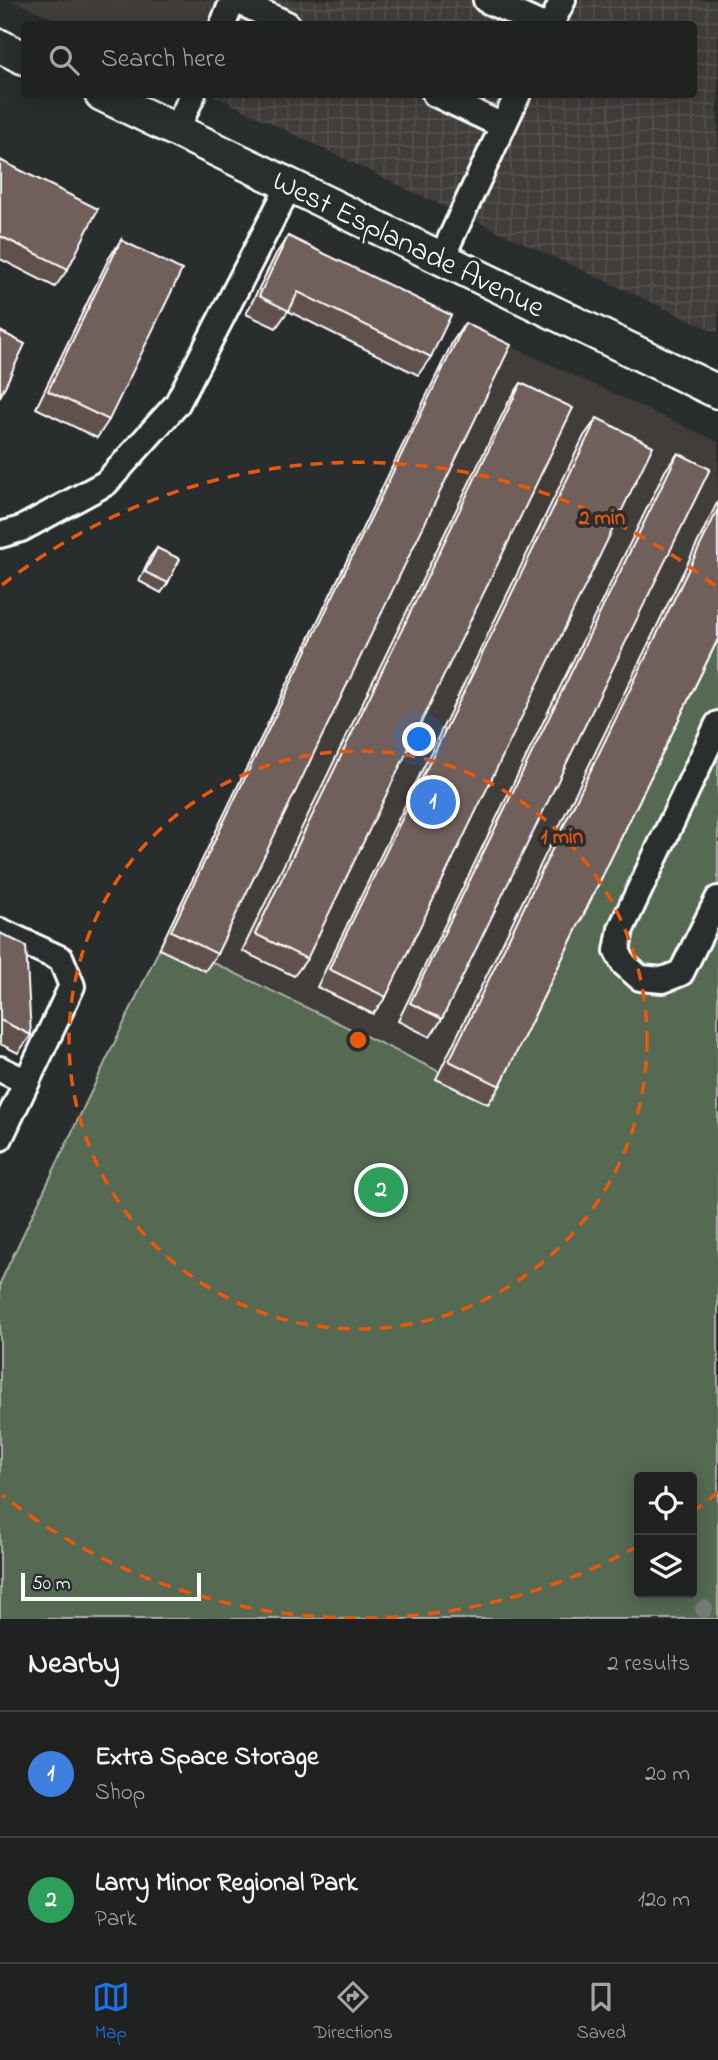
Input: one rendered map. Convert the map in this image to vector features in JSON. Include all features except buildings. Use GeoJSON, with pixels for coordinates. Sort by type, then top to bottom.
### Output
{"type":"FeatureCollection","features":[{"type":"Feature","properties":{"kind":"main road"},"geometry":{"type":"LineString","coordinates":[[0,46],[21,56]]}},
{"type":"Feature","properties":{"kind":"main road","name":"West Esplanade Avenue"},"geometry":{"type":"LineString","coordinates":[[109,98],[718,392]]}},
{"type":"Feature","properties":{"kind":"street"},"geometry":{"type":"LineString","coordinates":[[224,21],[234,0],[280,21]]}},
{"type":"Feature","properties":{"kind":"street"},"geometry":{"type":"LineString","coordinates":[[486,0],[532,21]]}},
{"type":"Feature","properties":{"kind":"street"},"geometry":{"type":"LineString","coordinates":[[552,21],[563,0]]}},
{"type":"Feature","properties":{"kind":"street"},"geometry":{"type":"LineString","coordinates":[[176,131],[191,98]]}},
{"type":"Feature","properties":{"kind":"street"},"geometry":{"type":"LineString","coordinates":[[444,98],[503,126]]}},
{"type":"Feature","properties":{"kind":"street"},"geometry":{"type":"LineString","coordinates":[[441,259],[516,98]]}},
{"type":"Feature","properties":{"kind":"street"},"geometry":{"type":"LineString","coordinates":[[0,535],[20,529],[106,483],[177,404],[289,186]]}},
{"type":"Feature","properties":{"kind":"street"},"geometry":{"type":"LineString","coordinates":[[718,724],[621,929],[617,951],[624,964],[640,978],[663,981],[681,973],[718,899]]}},
{"type":"Feature","properties":{"kind":"street"},"geometry":{"type":"LineString","coordinates":[[0,931],[61,960],[72,986],[0,1138]]}},
{"type":"Feature","properties":{"kind":"street"},"geometry":{"type":"LineString","coordinates":[[0,1069],[27,1082]]}},
{"type":"Feature","properties":{"kind":"shaded area"},"geometry":{"type":"Polygon","coordinates":[[[12,0],[213,0],[203,21],[58,21],[12,0]]]}},
{"type":"Feature","properties":{"kind":"shaded area"},"geometry":{"type":"Polygon","coordinates":[[[213,0],[718,0],[718,333],[411,191],[219,98],[697,98],[697,21],[203,21],[213,0]]]}},
{"type":"Feature","properties":{"kind":"shaded area"},"geometry":{"type":"Polygon","coordinates":[[[461,323],[718,442],[718,634],[494,1098],[164,939],[461,323]]]}},
{"type":"Feature","properties":{"kind":"green space"},"geometry":{"type":"Polygon","coordinates":[[[718,634],[718,1619],[0,1619],[0,1283],[164,939],[494,1098],[718,634]]]}},
{"type":"Feature","properties":{"kind":"place","name":"Extra Space Storage"},"geometry":{"type":"Point","coordinates":[433,802]}},
{"type":"Feature","properties":{"kind":"place","name":"Larry Minor Regional Park"},"geometry":{"type":"Point","coordinates":[381,1190]}}]}
